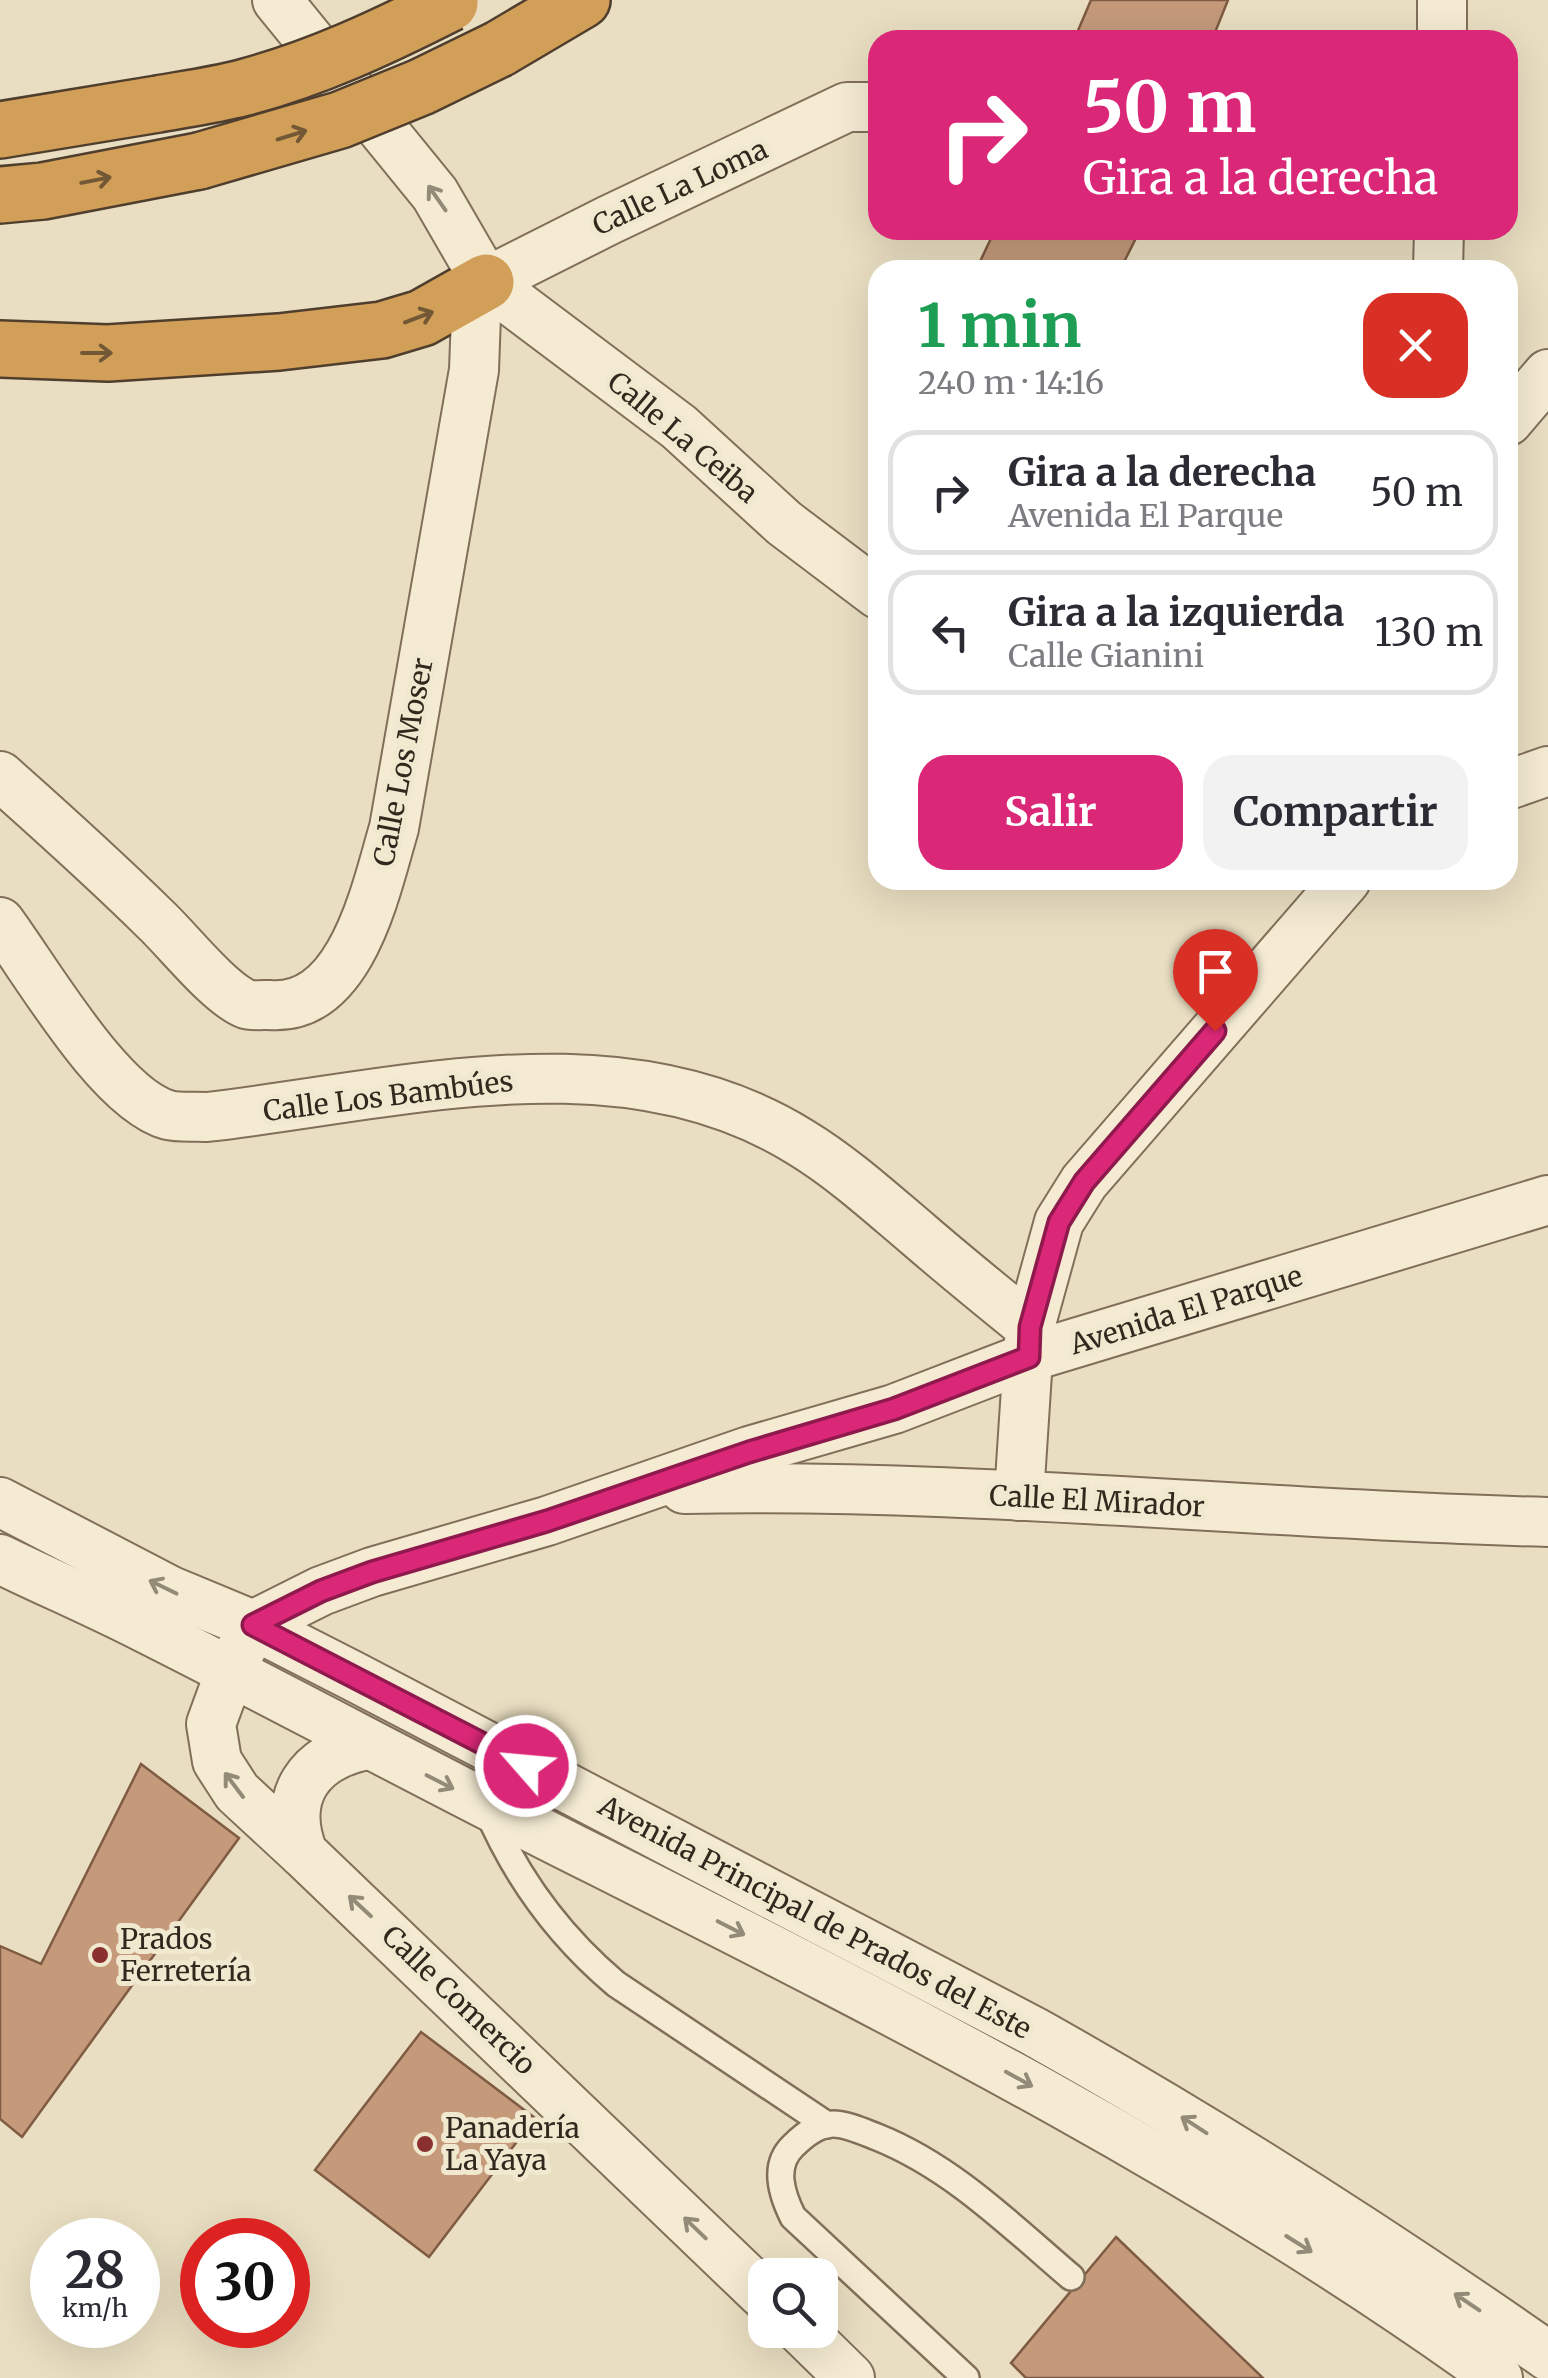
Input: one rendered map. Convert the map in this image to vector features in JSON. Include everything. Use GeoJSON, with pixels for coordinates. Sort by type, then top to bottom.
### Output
{"type":"FeatureCollection","features":[{"type":"Feature","properties":{"kind":"highway"},"geometry":{"type":"LineString","coordinates":[[0,195],[198,161],[356,114],[499,49],[582,0]]}},
{"type":"Feature","properties":{"kind":"highway"},"geometry":{"type":"LineString","coordinates":[[0,130],[243,88],[359,46],[452,1]]}},
{"type":"Feature","properties":{"kind":"highway"},"geometry":{"type":"LineString","coordinates":[[0,349],[108,353],[279,342],[382,330],[422,318],[482,285]]}},
{"type":"Feature","properties":{"kind":"street"},"geometry":{"type":"LineString","coordinates":[[277,0],[435,194],[482,285]]}},
{"type":"Feature","properties":{"kind":"street"},"geometry":{"type":"LineString","coordinates":[[1442,0],[1442,30]]}},
{"type":"Feature","properties":{"kind":"street","name":"Calle La Loma"},"geometry":{"type":"LineString","coordinates":[[482,285],[847,107],[868,107]]}},
{"type":"Feature","properties":{"kind":"street","name":"Calle La Ceiba"},"geometry":{"type":"LineString","coordinates":[[482,285],[679,428],[784,523],[868,586]]}},
{"type":"Feature","properties":{"kind":"street","name":"Calle Los Moser"},"geometry":{"type":"LineString","coordinates":[[0,776],[214,979],[246,1004],[285,1006],[321,992],[349,956],[372,902],[394,828],[474,370],[482,285]]}},
{"type":"Feature","properties":{"kind":"street"},"geometry":{"type":"LineString","coordinates":[[1518,408],[1548,374]]}},
{"type":"Feature","properties":{"kind":"street"},"geometry":{"type":"LineString","coordinates":[[1518,782],[1548,771]]}},
{"type":"Feature","properties":{"kind":"street"},"geometry":{"type":"LineString","coordinates":[[1020,1496],[1030,1342],[1059,1222],[1084,1182],[1337,890]]}},
{"type":"Feature","properties":{"kind":"street","name":"Calle Los Bambúes"},"geometry":{"type":"LineString","coordinates":[[0,922],[102,1064],[138,1100],[168,1115],[207,1117],[489,1080],[643,1084],[696,1096],[755,1118],[847,1174],[1030,1342]]}},
{"type":"Feature","properties":{"kind":"street","name":"Avenida El Parque"},"geometry":{"type":"LineString","coordinates":[[253,1625],[321,1591],[372,1572],[894,1409],[1030,1342],[1548,1200]]}},
{"type":"Feature","properties":{"kind":"street","name":"Calle El Mirador"},"geometry":{"type":"LineString","coordinates":[[645,1489],[775,1487],[1548,1522]]}},
{"type":"Feature","properties":{"kind":"street","name":"Avenida Principal de Prados del Este"},"geometry":{"type":"LineString","coordinates":[[0,1502],[172,1592],[253,1625],[770,1892],[1126,2082],[1386,2247],[1548,2356]]}},
{"type":"Feature","properties":{"kind":"street","name":"Avenida Principal de Prados del Este"},"geometry":{"type":"LineString","coordinates":[[0,1559],[230,1672],[1040,2091],[1297,2242],[1498,2378]]}},
{"type":"Feature","properties":{"kind":"street"},"geometry":{"type":"LineString","coordinates":[[230,1672],[253,1625]]}},
{"type":"Feature","properties":{"kind":"street","name":"Calle Comercio"},"geometry":{"type":"LineString","coordinates":[[230,1672],[212,1724],[218,1761],[237,1792],[748,2280]]}},
{"type":"Feature","properties":{"kind":"street"},"geometry":{"type":"LineString","coordinates":[[303,1853],[294,1829],[294,1805],[306,1781],[322,1762],[348,1749],[368,1746]]}},
{"type":"Feature","properties":{"kind":"street"},"geometry":{"type":"LineString","coordinates":[[819,2348],[850,2378]]}},
{"type":"Feature","properties":{"kind":"lane"},"geometry":{"type":"LineString","coordinates":[[485,1804],[503,1848],[524,1880],[566,1936],[616,1984],[827,2125],[859,2130],[926,2160],[1071,2277]]}},
{"type":"Feature","properties":{"kind":"lane"},"geometry":{"type":"LineString","coordinates":[[827,2125],[814,2130],[785,2153],[781,2193],[793,2217],[966,2378]]}},
{"type":"Feature","properties":{"kind":"building"},"geometry":{"type":"Polygon","coordinates":[[[1091,0],[1228,0],[1216,30],[1078,30],[1091,0]]]}},
{"type":"Feature","properties":{"kind":"building"},"geometry":{"type":"Polygon","coordinates":[[[990,240],[1135,240],[1125,260],[981,260],[990,240]]]}},
{"type":"Feature","properties":{"kind":"building","name":"Prados Ferretería"},"geometry":{"type":"Polygon","coordinates":[[[141,1764],[239,1838],[22,2137],[0,2119],[0,1946],[41,1964],[141,1764]]]}},
{"type":"Feature","properties":{"kind":"building","name":"Panadería La Yaya"},"geometry":{"type":"Polygon","coordinates":[[[421,2032],[535,2118],[429,2257],[315,2170],[421,2032]]]}},
{"type":"Feature","properties":{"kind":"building"},"geometry":{"type":"Polygon","coordinates":[[[1116,2237],[1263,2378],[1026,2378],[1011,2363],[1116,2237]]]}},
{"type":"Feature","properties":{"kind":"place","name":"Prados Ferretería"},"geometry":{"type":"Point","coordinates":[100,1955]}},
{"type":"Feature","properties":{"kind":"place","name":"Panadería La Yaya"},"geometry":{"type":"Point","coordinates":[425,2144]}},
{"type":"Feature","properties":{"kind":"route"},"geometry":{"type":"LineString","coordinates":[[526,1766],[253,1625],[321,1591],[372,1572],[547,1521],[749,1452],[894,1409],[1029,1357],[1030,1327],[1059,1222],[1084,1182],[1215,1031]]}}]}
